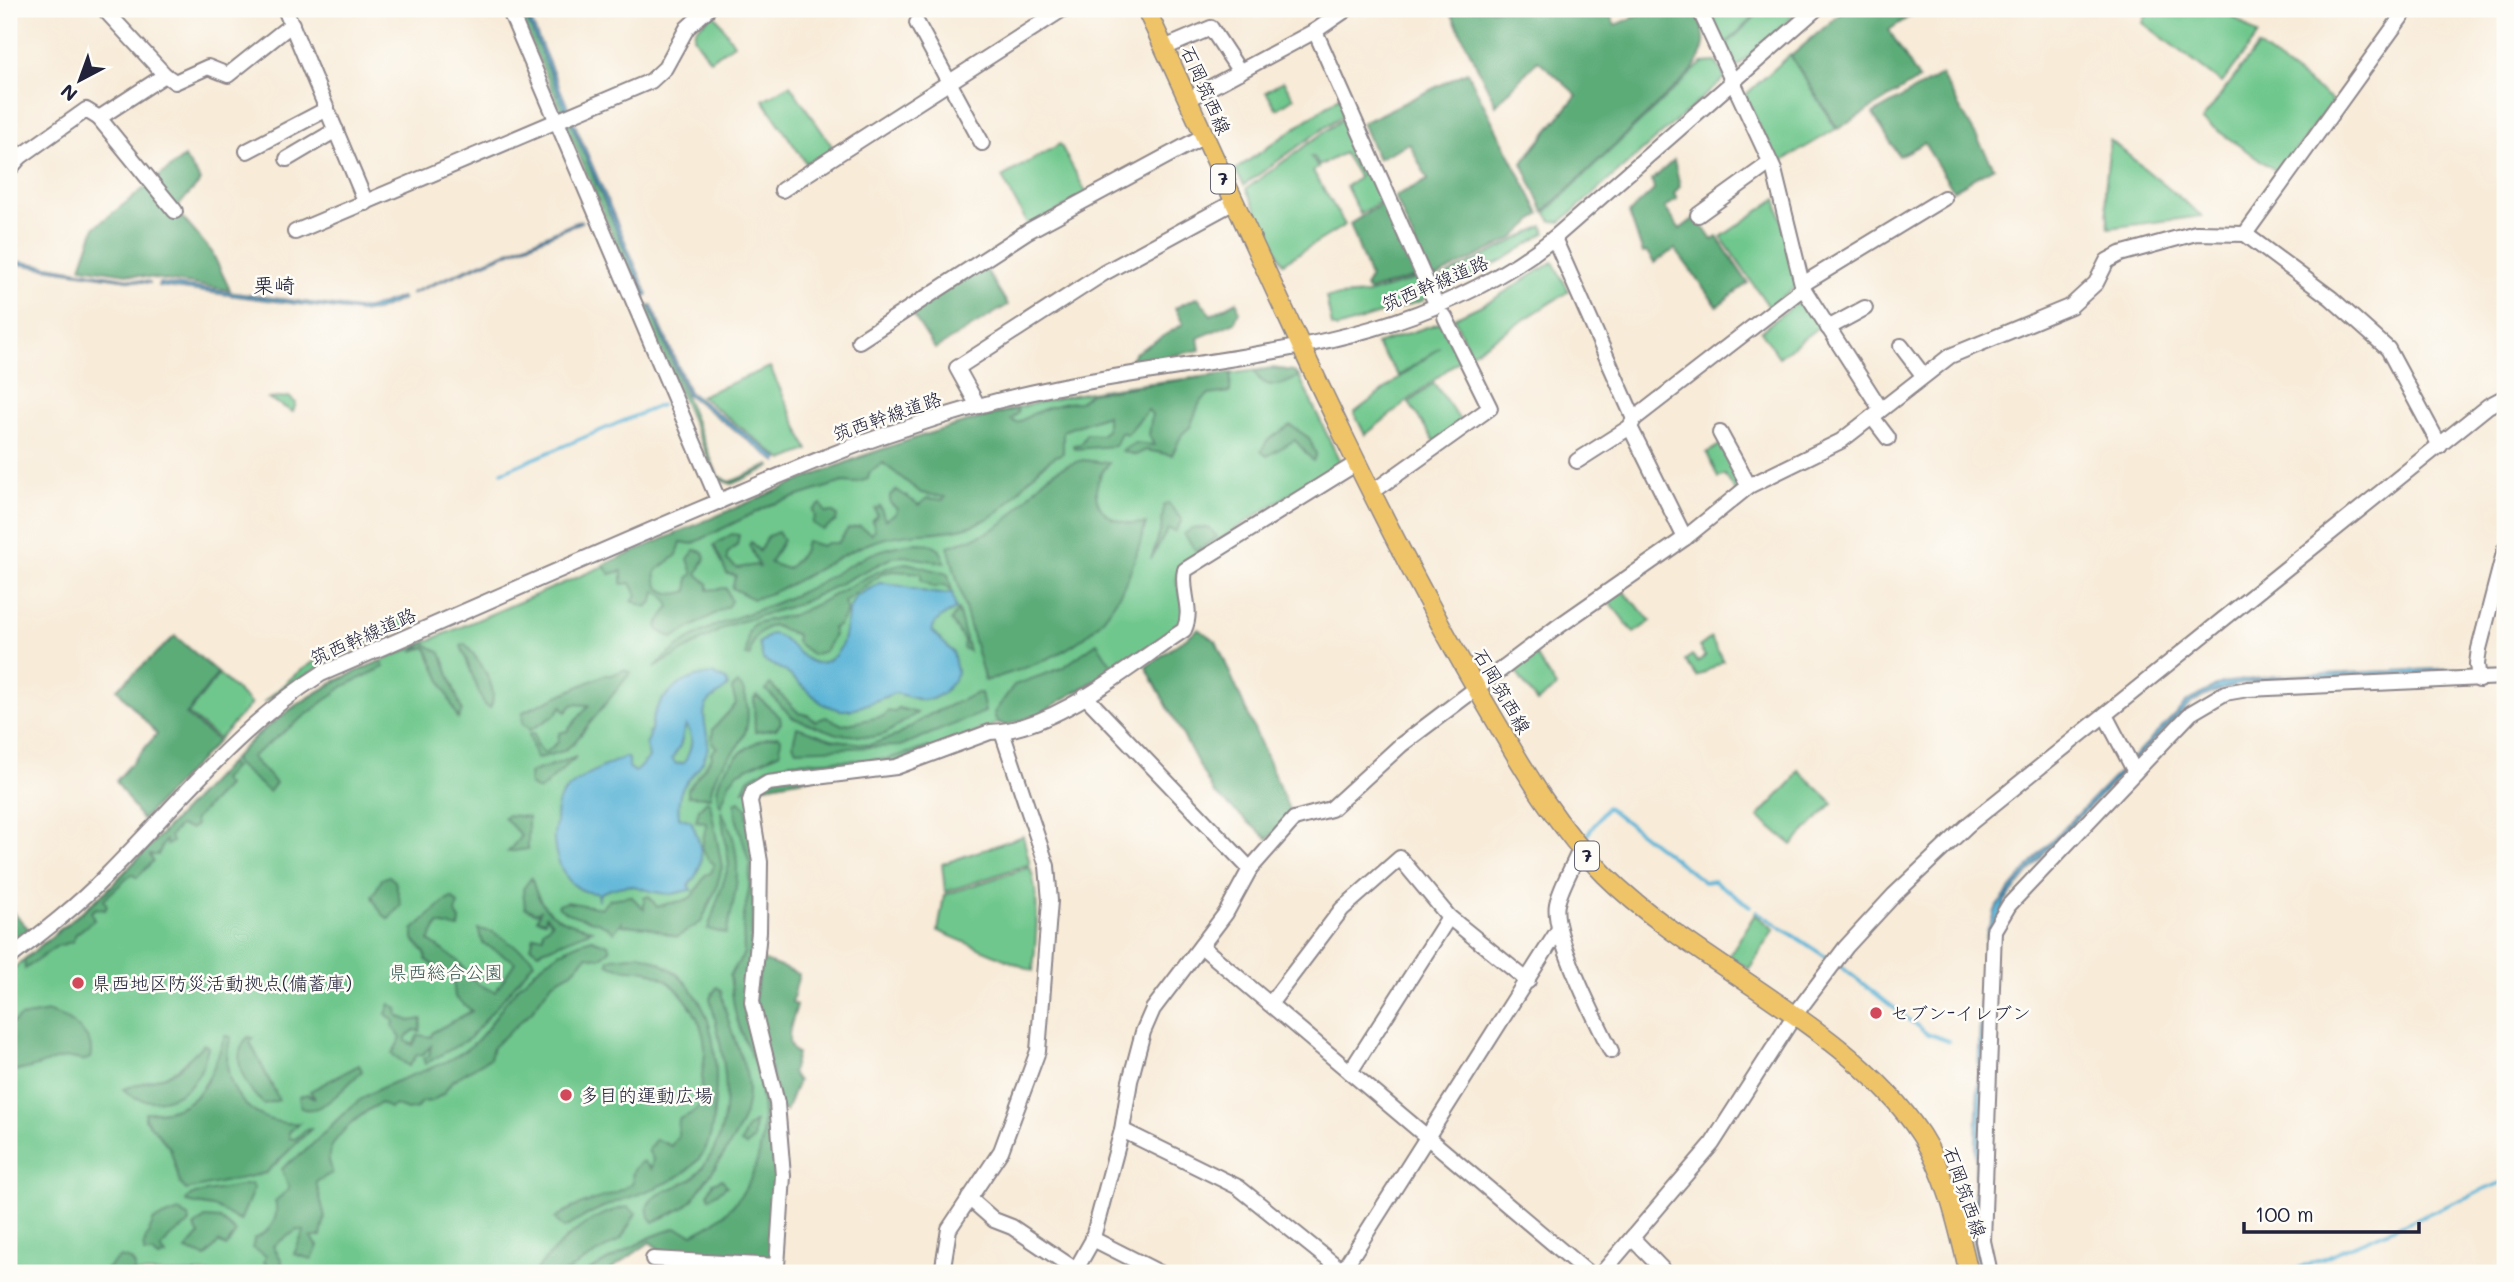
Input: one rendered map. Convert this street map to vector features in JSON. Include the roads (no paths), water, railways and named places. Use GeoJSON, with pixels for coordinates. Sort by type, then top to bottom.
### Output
{"type":"FeatureCollection","features":[{"type":"Feature","properties":{"kind":"main road","name":"石岡筑西線"},"geometry":{"type":"LineString","coordinates":[[1146,9],[1371,493],[1421,592],[1537,793],[1580,849],[1609,879],[1659,920],[1794,1016],[1871,1077],[1922,1135],[1944,1181],[1969,1273]]}},
{"type":"Feature","properties":{"kind":"street"},"geometry":{"type":"LineString","coordinates":[[104,9],[164,75],[175,82],[208,67],[228,75],[292,24]]}},
{"type":"Feature","properties":{"kind":"street"},"geometry":{"type":"LineString","coordinates":[[285,9],[366,203]]}},
{"type":"Feature","properties":{"kind":"street"},"geometry":{"type":"LineString","coordinates":[[509,9],[719,502]]}},
{"type":"Feature","properties":{"kind":"street"},"geometry":{"type":"LineString","coordinates":[[295,232],[651,81],[664,68],[687,28],[708,9]]}},
{"type":"Feature","properties":{"kind":"street"},"geometry":{"type":"LineString","coordinates":[[782,190],[1063,9]]}},
{"type":"Feature","properties":{"kind":"street"},"geometry":{"type":"LineString","coordinates":[[1187,100],[1315,31],[1347,9]]}},
{"type":"Feature","properties":{"kind":"street"},"geometry":{"type":"LineString","coordinates":[[1699,9],[1770,163],[1803,286],[1876,412],[1888,438]]}},
{"type":"Feature","properties":{"kind":"street","name":"筑西幹線道路"},"geometry":{"type":"LineString","coordinates":[[9,958],[47,930],[105,877],[250,726],[284,697],[321,674],[719,502],[905,428],[978,406],[1054,388],[1303,348],[1441,311],[1507,273],[1554,238],[1816,9]]}},
{"type":"Feature","properties":{"kind":"street"},"geometry":{"type":"LineString","coordinates":[[2245,234],[2407,9]]}},
{"type":"Feature","properties":{"kind":"street"},"geometry":{"type":"LineString","coordinates":[[917,23],[982,143]]}},
{"type":"Feature","properties":{"kind":"street"},"geometry":{"type":"LineString","coordinates":[[1164,48],[1211,28],[1240,72]]}},
{"type":"Feature","properties":{"kind":"street"},"geometry":{"type":"LineString","coordinates":[[1315,31],[1441,311],[1490,408],[1371,493]]}},
{"type":"Feature","properties":{"kind":"street"},"geometry":{"type":"LineString","coordinates":[[99,118],[164,75]]}},
{"type":"Feature","properties":{"kind":"street"},"geometry":{"type":"LineString","coordinates":[[247,151],[327,109]]}},
{"type":"Feature","properties":{"kind":"street"},"geometry":{"type":"LineString","coordinates":[[9,170],[20,157],[86,110],[99,118],[175,211]]}},
{"type":"Feature","properties":{"kind":"street"},"geometry":{"type":"LineString","coordinates":[[287,159],[336,130]]}},
{"type":"Feature","properties":{"kind":"street"},"geometry":{"type":"LineString","coordinates":[[859,341],[1028,231],[1204,136]]}},
{"type":"Feature","properties":{"kind":"street"},"geometry":{"type":"LineString","coordinates":[[9,145],[20,157]]}},
{"type":"Feature","properties":{"kind":"street"},"geometry":{"type":"LineString","coordinates":[[1698,215],[1770,163]]}},
{"type":"Feature","properties":{"kind":"street"},"geometry":{"type":"LineString","coordinates":[[1577,461],[1632,423],[1803,286],[1944,198]]}},
{"type":"Feature","properties":{"kind":"street"},"geometry":{"type":"LineString","coordinates":[[978,406],[957,368],[1104,273],[1234,202]]}},
{"type":"Feature","properties":{"kind":"street"},"geometry":{"type":"LineString","coordinates":[[969,1198],[994,1220],[1012,1227],[1075,1272],[1093,1239],[1122,1130],[1130,1081],[1143,1032],[1153,1009],[1226,913],[1250,869],[1294,819],[1331,809],[1401,745],[1478,690],[1556,628],[1685,538],[1749,486],[1841,442],[1923,374],[1950,356],[2071,306],[2096,284],[2107,261],[2120,254],[2196,233],[2245,234],[2330,298],[2388,349],[2440,446]]}},
{"type":"Feature","properties":{"kind":"street"},"geometry":{"type":"LineString","coordinates":[[1554,238],[1632,423],[1685,538]]}},
{"type":"Feature","properties":{"kind":"street"},"geometry":{"type":"LineString","coordinates":[[1828,328],[1865,307]]}},
{"type":"Feature","properties":{"kind":"street"},"geometry":{"type":"LineString","coordinates":[[1901,346],[1923,374]]}},
{"type":"Feature","properties":{"kind":"street"},"geometry":{"type":"LineString","coordinates":[[1602,1273],[1712,1144],[1794,1016],[1846,947],[1894,895],[1966,827],[2488,406],[2505,397]]}},
{"type":"Feature","properties":{"kind":"street"},"geometry":{"type":"LineString","coordinates":[[1720,433],[1749,486]]}},
{"type":"Feature","properties":{"kind":"street"},"geometry":{"type":"LineString","coordinates":[[653,1259],[777,1266],[783,1176],[778,1103],[752,1002],[759,932],[760,862],[750,802],[753,792],[768,783],[896,767],[990,732],[1002,732],[1042,719],[1085,696],[1184,630],[1188,621],[1188,607],[1182,582],[1185,569],[1357,463]]}},
{"type":"Feature","properties":{"kind":"street"},"geometry":{"type":"LineString","coordinates":[[2479,680],[2479,649],[2505,549]]}},
{"type":"Feature","properties":{"kind":"street"},"geometry":{"type":"LineString","coordinates":[[1990,1273],[1983,1241],[1994,930],[2009,905],[2191,713],[2225,693],[2248,689],[2505,677]]}},
{"type":"Feature","properties":{"kind":"street"},"geometry":{"type":"LineString","coordinates":[[1085,696],[1250,869]]}},
{"type":"Feature","properties":{"kind":"street"},"geometry":{"type":"LineString","coordinates":[[2105,715],[2136,772]]}},
{"type":"Feature","properties":{"kind":"street"},"geometry":{"type":"LineString","coordinates":[[942,1273],[949,1229],[1001,1151],[1038,1051],[1046,970],[1049,901],[1047,866],[1002,732]]}},
{"type":"Feature","properties":{"kind":"street"},"geometry":{"type":"LineString","coordinates":[[1580,849],[1556,906],[1559,929],[1586,1001],[1611,1051]]}},
{"type":"Feature","properties":{"kind":"street"},"geometry":{"type":"LineString","coordinates":[[1269,1003],[1342,909],[1400,858],[1448,917],[1528,981]]}},
{"type":"Feature","properties":{"kind":"street"},"geometry":{"type":"LineString","coordinates":[[1350,1072],[1448,917]]}},
{"type":"Feature","properties":{"kind":"street"},"geometry":{"type":"LineString","coordinates":[[1122,1130],[1238,1187],[1342,1273],[1559,929]]}},
{"type":"Feature","properties":{"kind":"street"},"geometry":{"type":"LineString","coordinates":[[1201,946],[1588,1273]]}},
{"type":"Feature","properties":{"kind":"street"},"geometry":{"type":"LineString","coordinates":[[1632,1238],[1666,1273]]}},
{"type":"Feature","properties":{"kind":"street"},"geometry":{"type":"LineString","coordinates":[[1093,1239],[1160,1273]]}},
{"type":"Feature","properties":{"kind":"water"},"geometry":{"type":"Polygon","coordinates":[[[523,9],[526,9],[569,110],[566,111],[523,9]]]}},
{"type":"Feature","properties":{"kind":"water"},"geometry":{"type":"Polygon","coordinates":[[[573,120],[648,295],[645,296],[571,122],[573,120]]]}},
{"type":"Feature","properties":{"kind":"water"},"geometry":{"type":"Polygon","coordinates":[[[581,220],[582,222],[411,294],[411,293],[581,220]]]}},
{"type":"Feature","properties":{"kind":"water"},"geometry":{"type":"Polygon","coordinates":[[[9,260],[150,282],[150,283],[9,263],[9,260]]]}},
{"type":"Feature","properties":{"kind":"water"},"geometry":{"type":"Polygon","coordinates":[[[159,283],[356,309],[372,308],[401,297],[403,299],[376,311],[360,312],[158,286],[159,283]]]}},
{"type":"Feature","properties":{"kind":"water"},"geometry":{"type":"Polygon","coordinates":[[[652,305],[689,392],[779,459],[777,462],[687,394],[650,306],[652,305]]]}},
{"type":"Feature","properties":{"kind":"water"},"geometry":{"type":"Polygon","coordinates":[[[879,583],[933,593],[952,593],[956,609],[938,620],[932,631],[953,652],[957,672],[953,682],[942,694],[921,700],[895,693],[852,710],[840,710],[823,704],[785,671],[763,660],[759,643],[771,634],[779,636],[815,663],[824,662],[834,656],[842,643],[852,603],[857,596],[879,583]]]}},
{"type":"Feature","properties":{"kind":"water"},"geometry":{"type":"Polygon","coordinates":[[[2505,666],[2505,669],[2376,677],[2256,681],[2211,693],[2190,704],[2045,852],[2005,901],[1985,988],[1985,1071],[1975,1237],[1983,1273],[1980,1273],[1973,1240],[1981,988],[1987,931],[1997,906],[2041,852],[2188,701],[2222,683],[2277,676],[2505,666]]]}},
{"type":"Feature","properties":{"kind":"water"},"geometry":{"type":"Polygon","coordinates":[[[713,674],[726,680],[728,686],[706,705],[704,720],[708,748],[702,763],[680,794],[679,817],[691,821],[701,855],[698,870],[688,886],[692,890],[667,894],[630,885],[600,893],[598,901],[597,893],[587,892],[572,883],[558,860],[554,835],[560,798],[583,778],[625,757],[629,759],[629,768],[635,772],[649,758],[646,745],[650,735],[648,732],[651,731],[657,708],[663,699],[680,684],[713,674]],[[686,725],[680,746],[672,759],[676,764],[684,763],[689,753],[689,730],[686,725]]]}},
{"type":"Feature","properties":{"kind":"waterway"},"geometry":{"type":"LineString","coordinates":[[502,472],[661,405]]}},
{"type":"Feature","properties":{"kind":"waterway"},"geometry":{"type":"LineString","coordinates":[[1585,838],[1607,807],[1704,882],[1714,881],[1750,906]]}},
{"type":"Feature","properties":{"kind":"waterway"},"geometry":{"type":"LineString","coordinates":[[1756,911],[1829,959]]}},
{"type":"Feature","properties":{"kind":"waterway"},"geometry":{"type":"LineString","coordinates":[[1840,966],[1926,1033],[1948,1041]]}},
{"type":"Feature","properties":{"kind":"waterway"},"geometry":{"type":"LineString","coordinates":[[2288,1273],[2505,1181]]}},
{"type":"Feature","properties":{"kind":"place","name":"県西地区防災活動拠点(備蓄庫)"},"geometry":{"type":"Point","coordinates":[78,983]}},
{"type":"Feature","properties":{"kind":"place","name":"セブン-イレブン"},"geometry":{"type":"Point","coordinates":[1876,1013]}},
{"type":"Feature","properties":{"kind":"place","name":"多目的運動広場"},"geometry":{"type":"Point","coordinates":[566,1095]}},
{"type":"Feature","properties":{"kind":"district","name":"栗崎"},"geometry":{"type":"Point","coordinates":[274,286]}},
{"type":"Feature","properties":{"kind":"park label","name":"県西総合公園"},"geometry":{"type":"Point","coordinates":[446,972]}}]}
